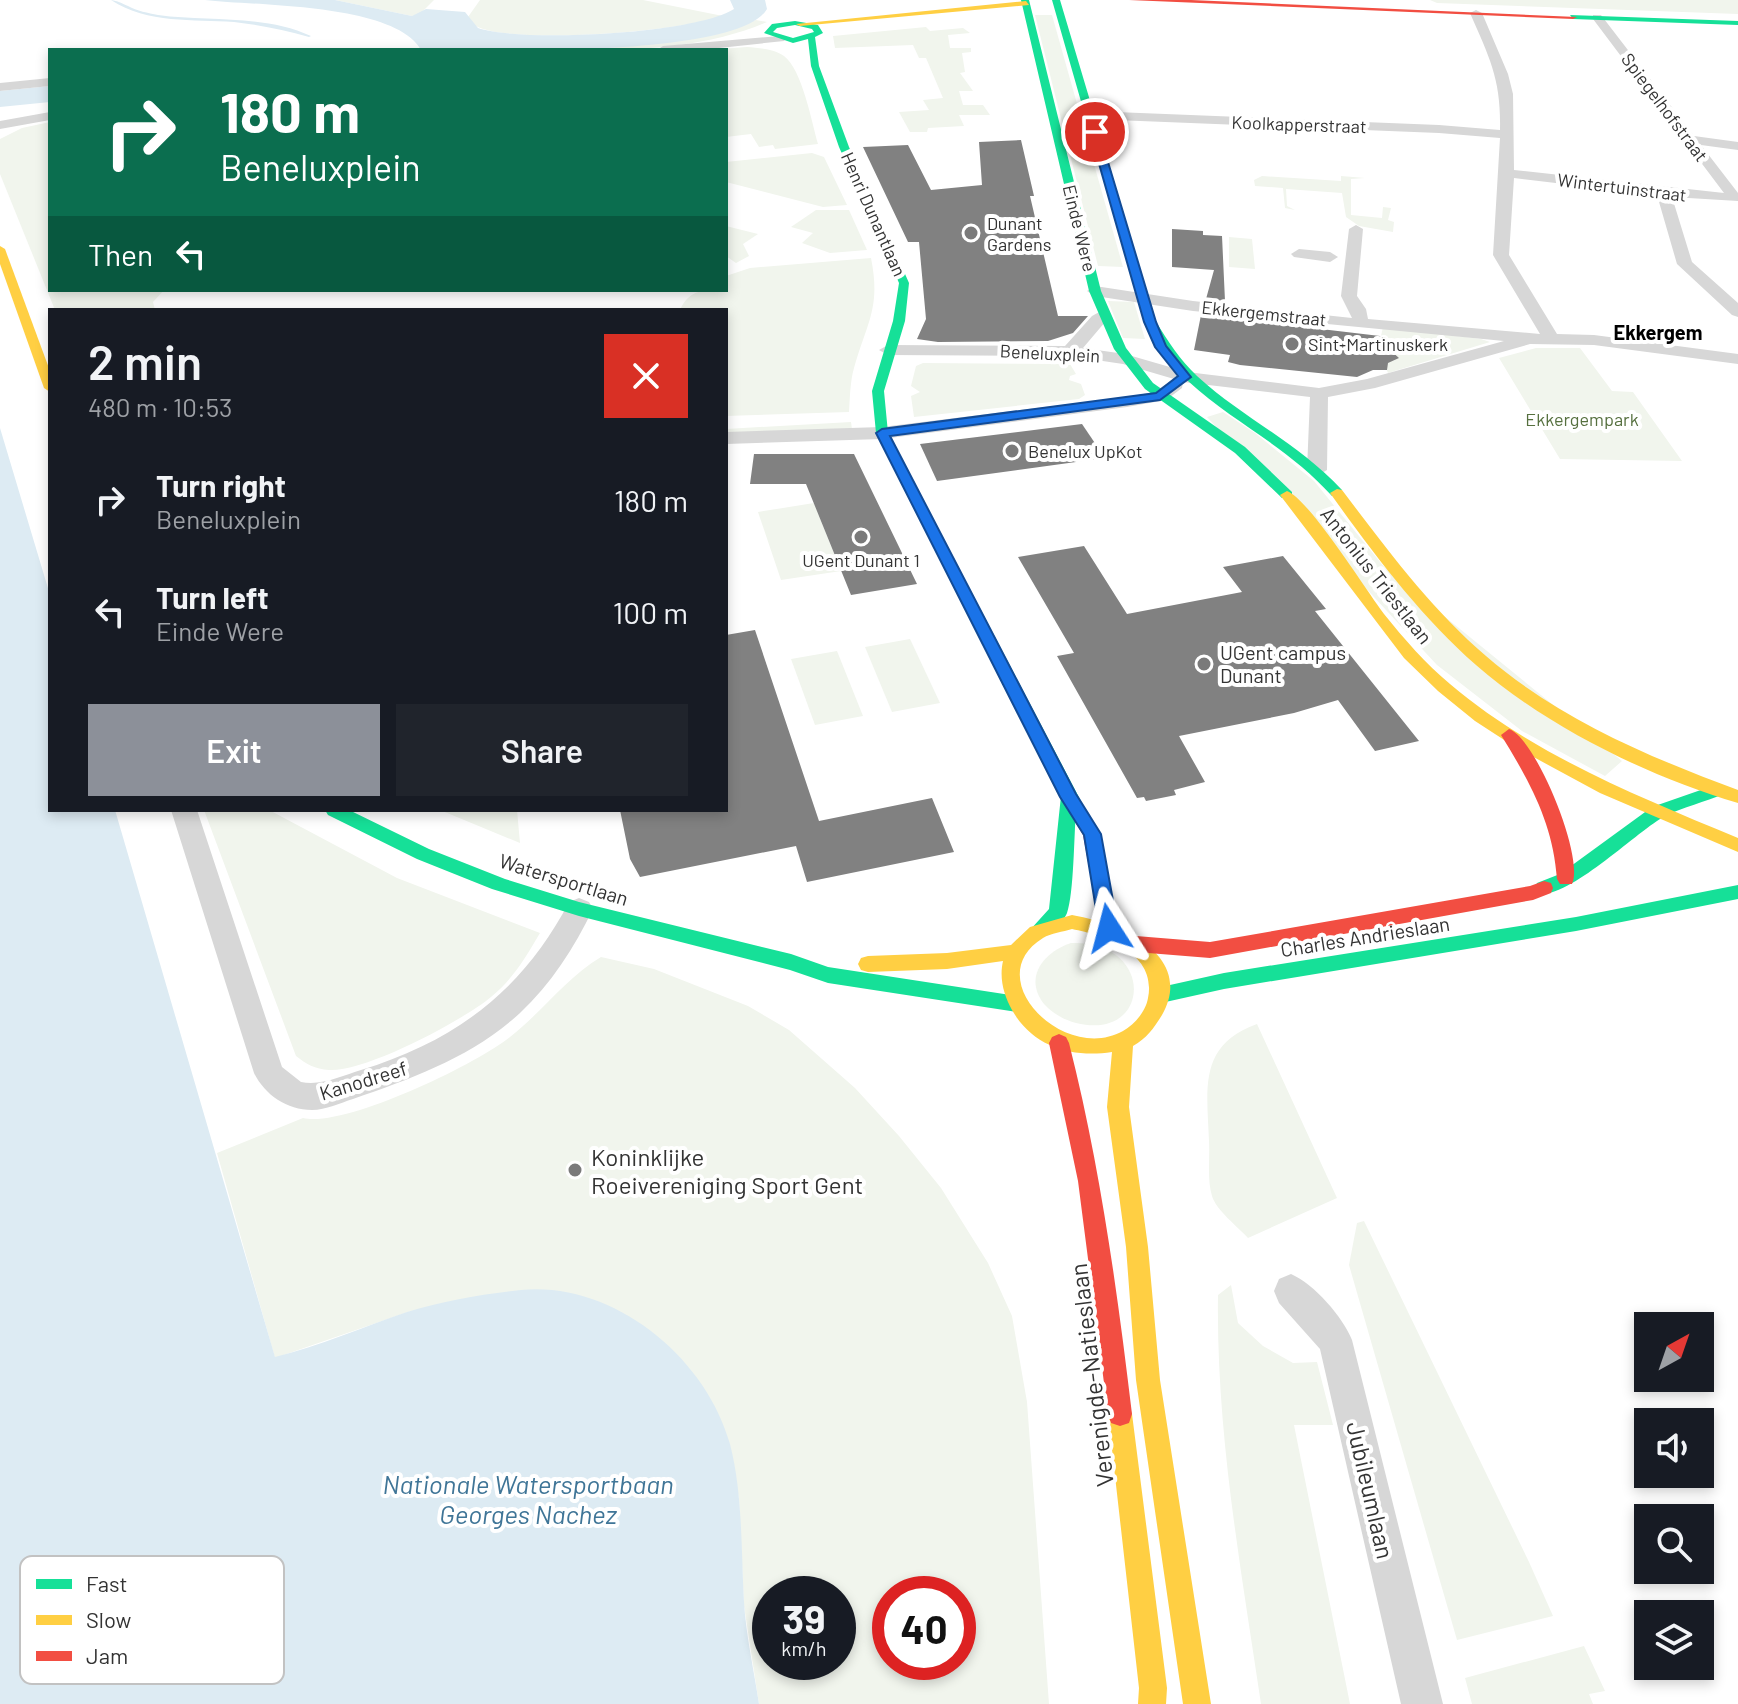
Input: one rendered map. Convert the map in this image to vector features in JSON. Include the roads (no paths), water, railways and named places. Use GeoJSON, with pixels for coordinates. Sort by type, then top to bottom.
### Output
{"type":"FeatureCollection","features":[{"type":"Feature","properties":{"kind":"main road"},"geometry":{"type":"LineString","coordinates":[[779,37],[848,18],[1057,0]]}},
{"type":"Feature","properties":{"kind":"main road","name":"Einde Were"},"geometry":{"type":"LineString","coordinates":[[1057,0],[1143,299],[1161,347],[1185,377]]}},
{"type":"Feature","properties":{"kind":"main road"},"geometry":{"type":"LineString","coordinates":[[1133,0],[1325,7],[1422,6],[1476,13],[1595,15]]}},
{"type":"Feature","properties":{"kind":"main road"},"geometry":{"type":"LineString","coordinates":[[1247,0],[1738,21]]}},
{"type":"Feature","properties":{"kind":"main road","name":"Einde Were"},"geometry":{"type":"LineString","coordinates":[[1029,1],[1095,291],[1125,359]]}},
{"type":"Feature","properties":{"kind":"main road"},"geometry":{"type":"LineString","coordinates":[[1325,7],[1365,5]]}},
{"type":"Feature","properties":{"kind":"main road"},"geometry":{"type":"LineString","coordinates":[[1476,13],[1514,11]]}},
{"type":"Feature","properties":{"kind":"main road","name":"Henri Dunantlaan"},"geometry":{"type":"LineString","coordinates":[[810,30],[815,66],[844,147],[904,283],[904,306],[888,350],[876,400],[882,433],[1069,797],[1092,834],[1109,928]]}},
{"type":"Feature","properties":{"kind":"main road","name":"Henri Dunantlaan"},"geometry":{"type":"LineString","coordinates":[[779,37],[815,66]]}},
{"type":"Feature","properties":{"kind":"main road"},"geometry":{"type":"LineString","coordinates":[[0,249],[48,382]]}},
{"type":"Feature","properties":{"kind":"main road","name":"Antonius Triestlaan"},"geometry":{"type":"LineString","coordinates":[[1125,359],[1160,396],[1250,457],[1283,489],[1418,664],[1509,735],[1591,782],[1738,845]]}},
{"type":"Feature","properties":{"kind":"main road","name":"Antonius Triestlaan"},"geometry":{"type":"LineString","coordinates":[[1185,377],[1317,470],[1450,630],[1477,657],[1585,733],[1738,797]]}},
{"type":"Feature","properties":{"kind":"main road"},"geometry":{"type":"LineString","coordinates":[[1509,735],[1529,763],[1564,842],[1563,900]]}},
{"type":"Feature","properties":{"kind":"main road","name":"Charles Andrieslaan"},"geometry":{"type":"LineString","coordinates":[[1563,900],[1658,812],[1718,790]]}},
{"type":"Feature","properties":{"kind":"main road"},"geometry":{"type":"LineString","coordinates":[[1069,797],[1058,912],[1020,945],[1009,965],[1009,988],[1023,1014],[1059,1043],[1100,1047],[1123,1042],[1150,1023],[1161,995]]}},
{"type":"Feature","properties":{"kind":"main road","name":"Watersportlaan"},"geometry":{"type":"LineString","coordinates":[[338,812],[423,854],[499,884],[579,909],[791,962],[828,975],[1017,1004]]}},
{"type":"Feature","properties":{"kind":"main road","name":"Charles Andrieslaan"},"geometry":{"type":"LineString","coordinates":[[1039,930],[1072,922],[1109,928],[1136,944],[1155,968],[1161,995],[1563,900],[1738,892]]}},
{"type":"Feature","properties":{"kind":"main road","name":"Charles Andrieslaan"},"geometry":{"type":"LineString","coordinates":[[1136,944],[1210,950],[1533,893],[1563,900]]}},
{"type":"Feature","properties":{"kind":"main road","name":"Watersportlaan"},"geometry":{"type":"LineString","coordinates":[[791,962],[947,961],[1016,952]]}},
{"type":"Feature","properties":{"kind":"main road"},"geometry":{"type":"LineString","coordinates":[[1123,1042],[1118,1107],[1137,1247],[1148,1380],[1197,1704]]}},
{"type":"Feature","properties":{"kind":"main road","name":"Verenigde-Natieslaan"},"geometry":{"type":"LineString","coordinates":[[1059,1043],[1076,1105],[1098,1230],[1153,1688],[1152,1704]]}},
{"type":"Feature","properties":{"kind":"street"},"geometry":{"type":"LineString","coordinates":[[1476,13],[1502,74],[1507,94],[1507,173],[1501,255],[1551,339]]}},
{"type":"Feature","properties":{"kind":"street","name":"Spiegelhofstraat"},"geometry":{"type":"LineString","coordinates":[[1595,15],[1688,139],[1736,197]]}},
{"type":"Feature","properties":{"kind":"street"},"geometry":{"type":"LineString","coordinates":[[681,48],[779,37]]}},
{"type":"Feature","properties":{"kind":"street"},"geometry":{"type":"LineString","coordinates":[[0,87],[48,82]]}},
{"type":"Feature","properties":{"kind":"street","name":"Koolkapperstraat"},"geometry":{"type":"LineString","coordinates":[[1090,115],[1439,129],[1508,135]]}},
{"type":"Feature","properties":{"kind":"street"},"geometry":{"type":"LineString","coordinates":[[0,125],[48,116]]}},
{"type":"Feature","properties":{"kind":"street"},"geometry":{"type":"LineString","coordinates":[[1688,139],[1738,146]]}},
{"type":"Feature","properties":{"kind":"street","name":"Wintertuinstraat"},"geometry":{"type":"LineString","coordinates":[[1507,173],[1720,198],[1736,197]]}},
{"type":"Feature","properties":{"kind":"street"},"geometry":{"type":"LineString","coordinates":[[1663,192],[1685,264],[1738,312]]}},
{"type":"Feature","properties":{"kind":"street"},"geometry":{"type":"LineString","coordinates":[[1356,229],[1343,258],[1349,296],[1358,309],[1361,324]]}},
{"type":"Feature","properties":{"kind":"street"},"geometry":{"type":"LineString","coordinates":[[1299,254],[1343,258]]}},
{"type":"Feature","properties":{"kind":"street","name":"Ekkergemstraat"},"geometry":{"type":"LineString","coordinates":[[1095,291],[1361,324],[1471,331],[1529,339],[1594,340],[1738,359]]}},
{"type":"Feature","properties":{"kind":"street"},"geometry":{"type":"LineString","coordinates":[[1069,351],[1083,340],[1087,329],[1103,315]]}},
{"type":"Feature","properties":{"kind":"street","name":"Ekkergemstraat"},"geometry":{"type":"LineString","coordinates":[[1185,377],[1319,393],[1369,384],[1529,339]]}},
{"type":"Feature","properties":{"kind":"street","name":"Beneluxplein"},"geometry":{"type":"LineString","coordinates":[[888,350],[1069,351],[1125,359],[1185,377]]}},
{"type":"Feature","properties":{"kind":"street"},"geometry":{"type":"LineString","coordinates":[[728,438],[882,433],[1082,409],[1160,396],[1185,377]]}},
{"type":"Feature","properties":{"kind":"street"},"geometry":{"type":"LineString","coordinates":[[1317,470],[1319,393]]}},
{"type":"Feature","properties":{"kind":"street","name":"Kanodreef"},"geometry":{"type":"LineString","coordinates":[[185,812],[269,1073],[277,1083],[299,1095],[315,1097],[375,1079],[424,1060],[469,1035],[507,1007],[539,974],[567,934],[579,909]]}},
{"type":"Feature","properties":{"kind":"street","name":"Jubileumlaan"},"geometry":{"type":"LineString","coordinates":[[1291,1291],[1335,1340],[1422,1704]]}},
{"type":"Feature","properties":{"kind":"water"},"geometry":{"type":"Polygon","coordinates":[[[205,0],[335,0],[412,16],[426,9],[465,12],[478,28],[531,35],[608,34],[684,25],[714,18],[734,9],[730,0],[765,0],[767,9],[746,25],[709,36],[660,44],[605,48],[419,48],[406,35],[383,23],[354,15],[205,0]]]}},
{"type":"Feature","properties":{"kind":"water"},"geometry":{"type":"Polygon","coordinates":[[[48,86],[48,102],[0,107],[0,91],[48,86]]]}},
{"type":"Feature","properties":{"kind":"water","name":"Nationale Watersportbaan Georges Nachez"},"geometry":{"type":"Polygon","coordinates":[[[0,428],[48,588],[48,812],[116,812],[275,1357],[420,1308],[521,1290],[555,1290],[589,1298],[621,1312],[651,1331],[678,1355],[700,1382],[718,1412],[730,1444],[739,1503],[752,1680],[755,1680],[759,1704],[0,1704],[0,428]]]}},
{"type":"Feature","properties":{"kind":"waterway"},"geometry":{"type":"LineString","coordinates":[[113,0],[152,15],[255,23],[309,36]]}},
{"type":"Feature","properties":{"kind":"place","name":"Dunant Gardens"},"geometry":{"type":"Point","coordinates":[971,233]}},
{"type":"Feature","properties":{"kind":"place","name":"Sint-Martinuskerk"},"geometry":{"type":"Point","coordinates":[1292,344]}},
{"type":"Feature","properties":{"kind":"place","name":"Benelux UpKot"},"geometry":{"type":"Point","coordinates":[1012,451]}},
{"type":"Feature","properties":{"kind":"place","name":"UGent Dunant 1"},"geometry":{"type":"Point","coordinates":[861,537]}},
{"type":"Feature","properties":{"kind":"place","name":"UGent campus Dunant"},"geometry":{"type":"Point","coordinates":[1204,664]}},
{"type":"Feature","properties":{"kind":"place","name":"Koninklijke Roeivereniging Sport Gent"},"geometry":{"type":"Point","coordinates":[575,1170]}},
{"type":"Feature","properties":{"kind":"district","name":"Ekkergem"},"geometry":{"type":"Point","coordinates":[1658,332]}},
{"type":"Feature","properties":{"kind":"park label","name":"Ekkergempark"},"geometry":{"type":"Point","coordinates":[1582,419]}}]}
